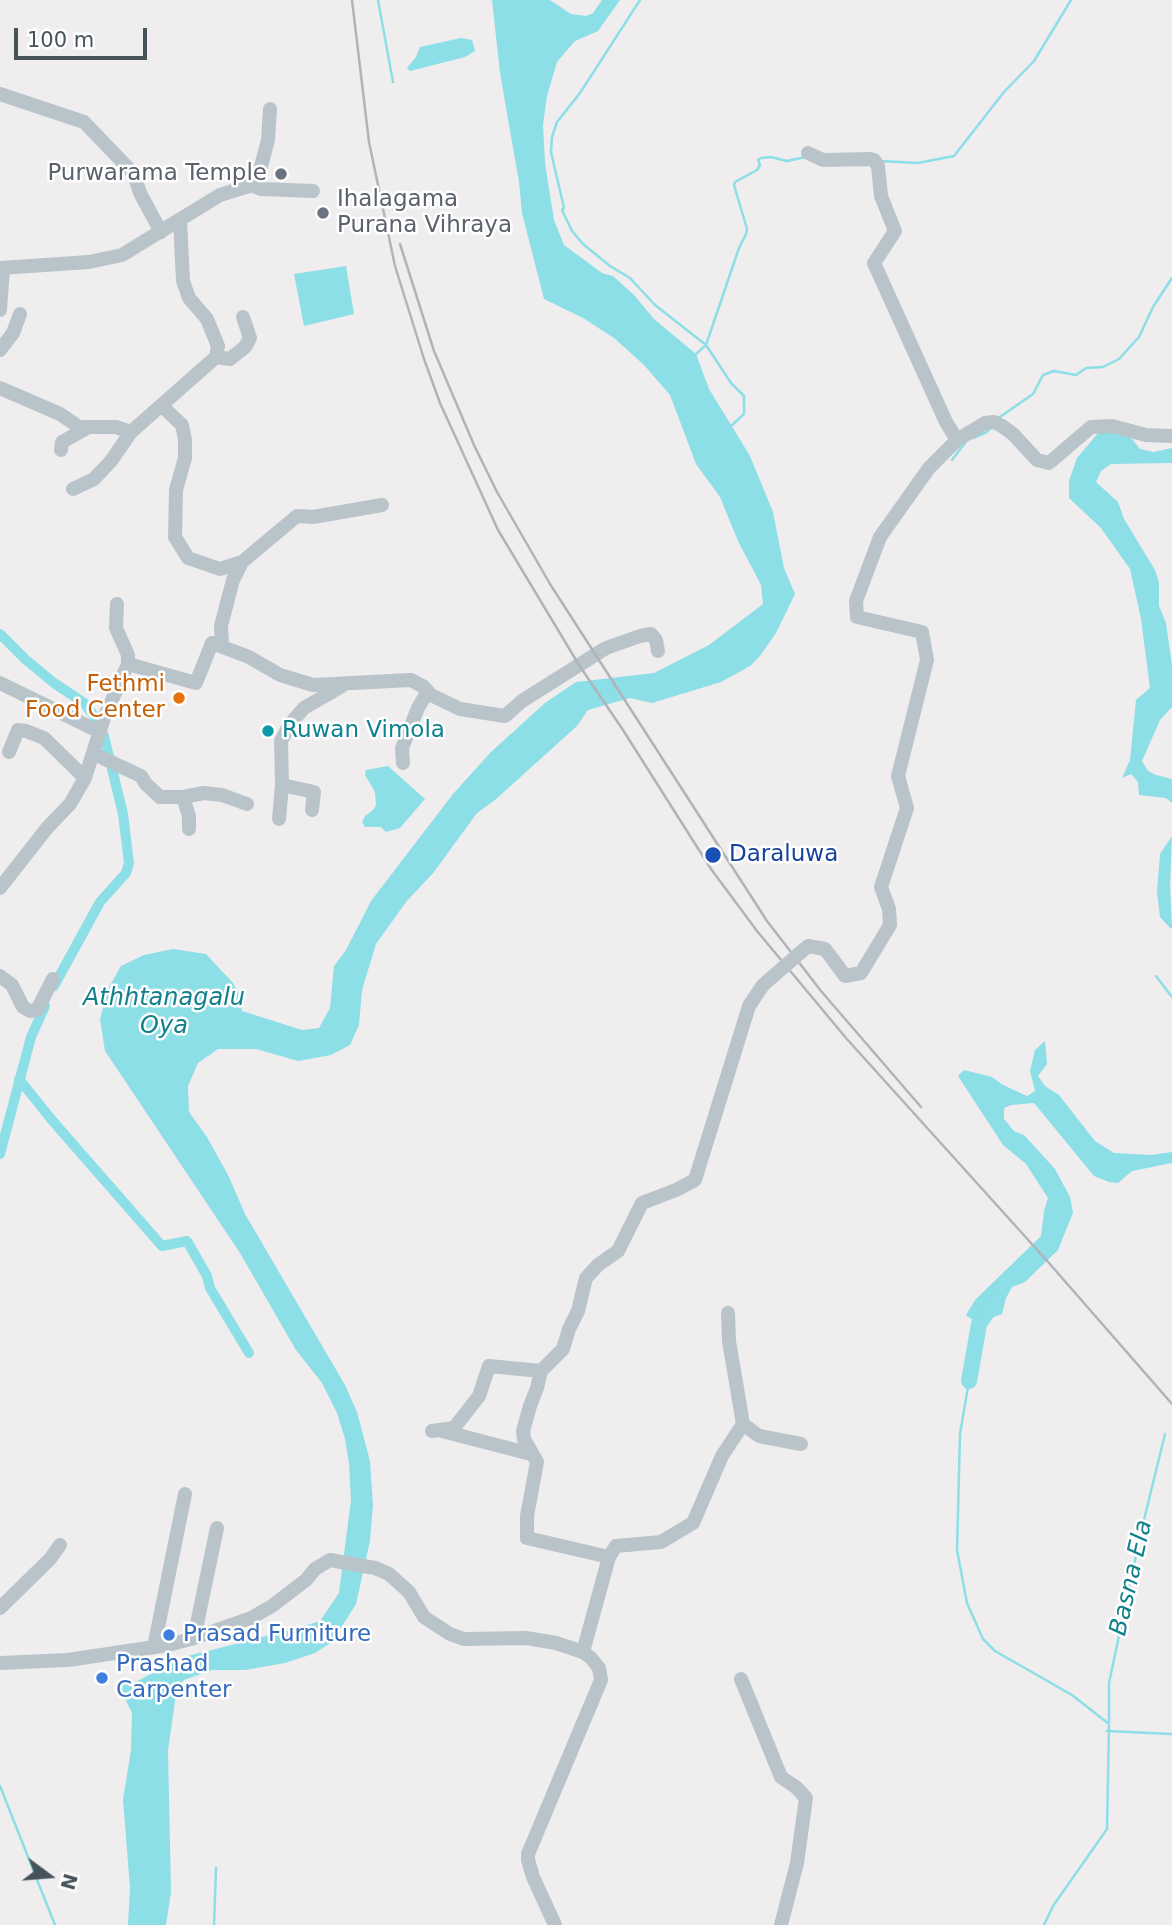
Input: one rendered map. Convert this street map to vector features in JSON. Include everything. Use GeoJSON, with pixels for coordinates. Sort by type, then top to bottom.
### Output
{"type":"FeatureCollection","features":[{"type":"Feature","properties":{"kind":"street"},"geometry":{"type":"LineString","coordinates":[[0,94],[84,122],[134,174],[140,193],[162,232]]}},
{"type":"Feature","properties":{"kind":"street"},"geometry":{"type":"LineString","coordinates":[[0,310],[1,268],[109,259],[132,250],[220,195],[252,185],[259,174],[268,140],[270,109]]}},
{"type":"Feature","properties":{"kind":"street"},"geometry":{"type":"LineString","coordinates":[[808,153],[823,160],[870,159],[878,166],[881,196],[895,231],[874,263],[946,422],[957,440]]}},
{"type":"Feature","properties":{"kind":"street"},"geometry":{"type":"LineString","coordinates":[[252,185],[261,189],[313,191]]}},
{"type":"Feature","properties":{"kind":"street"},"geometry":{"type":"LineString","coordinates":[[73,489],[94,479],[111,461],[131,432],[216,357],[218,346],[207,319],[189,298],[183,281],[180,220]]}},
{"type":"Feature","properties":{"kind":"street"},"geometry":{"type":"LineString","coordinates":[[0,351],[13,333],[20,314]]}},
{"type":"Feature","properties":{"kind":"street"},"geometry":{"type":"LineString","coordinates":[[216,357],[230,359],[245,347],[250,338],[243,317]]}},
{"type":"Feature","properties":{"kind":"street"},"geometry":{"type":"LineString","coordinates":[[0,388],[61,414],[79,427],[116,427],[131,432]]}},
{"type":"Feature","properties":{"kind":"street"},"geometry":{"type":"LineString","coordinates":[[162,406],[182,425],[185,440],[185,458],[176,490],[175,537],[188,558],[220,569],[242,562],[297,516],[313,517],[382,505]]}},
{"type":"Feature","properties":{"kind":"street"},"geometry":{"type":"LineString","coordinates":[[609,1557],[527,1538],[527,1516],[537,1462],[524,1439],[523,1431],[541,1371],[563,1349],[578,1311],[586,1278],[598,1265],[618,1251],[642,1203],[695,1180],[749,1006],[763,985],[808,946],[825,949],[845,976],[861,974],[890,925],[889,909],[881,887],[907,808],[898,776],[927,660],[922,632],[857,617],[856,601],[880,537],[929,468],[957,440],[985,424],[994,422],[1013,434],[1037,460],[1049,463],[1091,427],[1112,426],[1146,435],[1172,436]]}},
{"type":"Feature","properties":{"kind":"street"},"geometry":{"type":"LineString","coordinates":[[61,450],[62,442],[88,428]]}},
{"type":"Feature","properties":{"kind":"street"},"geometry":{"type":"LineString","coordinates":[[222,646],[221,626],[233,580],[242,562]]}},
{"type":"Feature","properties":{"kind":"street"},"geometry":{"type":"LineString","coordinates":[[0,887],[47,828],[70,804],[85,778],[100,732],[128,664],[128,655],[116,628],[117,604]]}},
{"type":"Feature","properties":{"kind":"street"},"geometry":{"type":"LineString","coordinates":[[128,664],[196,683],[212,643],[249,657],[279,675],[313,685],[411,680],[424,687],[431,695],[460,709],[505,716],[522,701],[606,648],[651,634],[656,640],[658,651]]}},
{"type":"Feature","properties":{"kind":"street"},"geometry":{"type":"LineString","coordinates":[[0,683],[100,732]]}},
{"type":"Feature","properties":{"kind":"street"},"geometry":{"type":"LineString","coordinates":[[279,818],[282,785],[281,741],[303,708],[346,683]]}},
{"type":"Feature","properties":{"kind":"street"},"geometry":{"type":"LineString","coordinates":[[403,763],[402,748],[414,718],[425,696],[431,695]]}},
{"type":"Feature","properties":{"kind":"street"},"geometry":{"type":"LineString","coordinates":[[9,752],[18,730],[26,731],[44,738],[85,778]]}},
{"type":"Feature","properties":{"kind":"street"},"geometry":{"type":"LineString","coordinates":[[94,754],[141,776],[160,797],[204,793],[222,795],[247,804]]}},
{"type":"Feature","properties":{"kind":"street"},"geometry":{"type":"LineString","coordinates":[[282,785],[314,792],[312,810]]}},
{"type":"Feature","properties":{"kind":"street"},"geometry":{"type":"LineString","coordinates":[[183,797],[189,829]]}},
{"type":"Feature","properties":{"kind":"street"},"geometry":{"type":"LineString","coordinates":[[0,976],[12,985],[23,1007],[30,1011],[37,1010],[53,979]]}},
{"type":"Feature","properties":{"kind":"street"},"geometry":{"type":"LineString","coordinates":[[583,1652],[609,1557],[616,1546],[661,1542],[693,1523],[722,1456],[743,1424],[729,1341],[728,1313]]}},
{"type":"Feature","properties":{"kind":"street"},"geometry":{"type":"LineString","coordinates":[[531,1454],[436,1430],[454,1428],[467,1413],[479,1396],[489,1366],[541,1371]]}},
{"type":"Feature","properties":{"kind":"street"},"geometry":{"type":"LineString","coordinates":[[743,1424],[759,1436],[801,1444]]}},
{"type":"Feature","properties":{"kind":"street"},"geometry":{"type":"LineString","coordinates":[[155,1647],[185,1494]]}},
{"type":"Feature","properties":{"kind":"street"},"geometry":{"type":"LineString","coordinates":[[194,1638],[217,1528]]}},
{"type":"Feature","properties":{"kind":"street"},"geometry":{"type":"LineString","coordinates":[[0,1608],[61,1545]]}},
{"type":"Feature","properties":{"kind":"street"},"geometry":{"type":"LineString","coordinates":[[0,1663],[68,1660],[155,1647],[194,1638],[251,1618],[289,1594],[323,1563],[330,1560],[375,1568],[400,1583],[424,1617],[450,1634],[464,1639],[527,1639],[555,1643],[583,1652],[599,1668],[601,1680],[528,1854],[533,1877],[555,1925]]}},
{"type":"Feature","properties":{"kind":"street"},"geometry":{"type":"LineString","coordinates":[[741,1679],[782,1777],[806,1798],[797,1863],[781,1925]]}},
{"type":"Feature","properties":{"kind":"water","name":"Athhtanagalu Oya"},"geometry":{"type":"Polygon","coordinates":[[[492,0],[550,0],[571,14],[586,16],[593,13],[602,0],[620,0],[598,31],[575,41],[557,62],[547,96],[543,125],[545,163],[554,220],[564,245],[602,273],[613,276],[654,319],[696,354],[709,389],[750,456],[773,512],[784,568],[795,594],[776,633],[750,666],[721,682],[652,703],[630,698],[588,710],[577,726],[477,813],[376,944],[362,990],[359,1025],[350,1045],[331,1055],[298,1061],[256,1049],[218,1049],[198,1063],[188,1086],[189,1112],[207,1137],[245,1214],[345,1385],[357,1412],[370,1461],[373,1505],[370,1541],[356,1604],[332,1642],[315,1653],[285,1663],[245,1670],[212,1670],[184,1680],[177,1688],[168,1750],[171,1892],[166,1925],[128,1925],[130,1888],[123,1800],[131,1750],[132,1713],[118,1684],[133,1683],[184,1657],[320,1621],[339,1593],[351,1500],[345,1439],[337,1413],[322,1383],[296,1350],[240,1253],[105,1051],[100,1019],[108,989],[121,966],[144,955],[173,949],[206,954],[233,983],[239,994],[242,1011],[302,1030],[319,1028],[330,1008],[334,966],[346,950],[371,901],[453,794],[491,752],[545,703],[576,682],[654,673],[709,645],[763,604],[761,585],[738,541],[720,497],[696,464],[670,395],[644,365],[614,338],[583,318],[544,299],[522,213],[500,73],[492,0]]]}},
{"type":"Feature","properties":{"kind":"water"},"geometry":{"type":"Polygon","coordinates":[[[461,38],[472,40],[475,51],[465,57],[410,71],[407,68],[420,47],[461,38]]]}},
{"type":"Feature","properties":{"kind":"water"},"geometry":{"type":"Polygon","coordinates":[[[346,266],[354,314],[304,326],[294,274],[346,266]]]}},
{"type":"Feature","properties":{"kind":"water"},"geometry":{"type":"Polygon","coordinates":[[[1099,432],[1117,432],[1132,439],[1140,449],[1153,452],[1172,448],[1172,463],[1111,464],[1101,471],[1096,482],[1118,502],[1124,519],[1155,570],[1159,583],[1159,606],[1166,623],[1172,665],[1172,707],[1160,720],[1142,761],[1148,771],[1172,779],[1172,803],[1166,798],[1139,795],[1138,782],[1131,774],[1122,778],[1130,760],[1136,700],[1150,688],[1141,619],[1130,569],[1101,528],[1069,498],[1069,481],[1077,458],[1099,432]]]}},
{"type":"Feature","properties":{"kind":"water"},"geometry":{"type":"Polygon","coordinates":[[[388,766],[425,799],[400,828],[386,832],[381,827],[365,827],[362,822],[376,805],[375,792],[365,775],[366,770],[388,766]]]}},
{"type":"Feature","properties":{"kind":"water"},"geometry":{"type":"Polygon","coordinates":[[[1172,836],[1170,928],[1160,917],[1157,892],[1160,854],[1172,836]]]}},
{"type":"Feature","properties":{"kind":"water"},"geometry":{"type":"Polygon","coordinates":[[[1045,1041],[1047,1064],[1038,1076],[1045,1086],[1059,1095],[1095,1141],[1114,1153],[1151,1155],[1172,1152],[1172,1163],[1132,1171],[1118,1183],[1109,1182],[1094,1176],[1034,1103],[1004,1108],[1004,1119],[1014,1131],[1024,1135],[1055,1169],[1070,1197],[1073,1213],[1058,1250],[1025,1282],[1012,1287],[1002,1314],[988,1319],[971,1319],[966,1315],[975,1300],[1041,1236],[1048,1198],[1026,1164],[1003,1145],[958,1076],[964,1070],[992,1077],[1027,1096],[1035,1091],[1030,1071],[1035,1050],[1045,1041]]]}},
{"type":"Feature","properties":{"kind":"waterway"},"geometry":{"type":"LineString","coordinates":[[378,0],[393,82]]}},
{"type":"Feature","properties":{"kind":"waterway"},"geometry":{"type":"LineString","coordinates":[[640,0],[580,93],[557,122],[551,152],[564,208],[562,210],[572,231],[583,244],[630,278],[655,305],[706,345],[731,383],[744,396],[744,414],[731,426]]}},
{"type":"Feature","properties":{"kind":"waterway"},"geometry":{"type":"LineString","coordinates":[[880,161],[918,163],[954,156],[1004,92],[1034,61],[1071,0]]}},
{"type":"Feature","properties":{"kind":"waterway"},"geometry":{"type":"LineString","coordinates":[[696,354],[706,345],[746,234],[735,182],[757,170],[760,165],[758,160],[761,158],[771,157],[787,161],[806,157]]}},
{"type":"Feature","properties":{"kind":"waterway"},"geometry":{"type":"LineString","coordinates":[[997,419],[1033,394],[1043,375],[1054,371],[1076,375],[1086,368],[1103,367],[1119,359],[1139,337],[1153,307],[1172,278]]}},
{"type":"Feature","properties":{"kind":"waterway"},"geometry":{"type":"LineString","coordinates":[[973,438],[987,432],[991,427]]}},
{"type":"Feature","properties":{"kind":"waterway"},"geometry":{"type":"LineString","coordinates":[[952,460],[965,443]]}},
{"type":"Feature","properties":{"kind":"waterway"},"geometry":{"type":"LineString","coordinates":[[0,634],[54,683],[84,703],[95,717],[104,736],[123,814],[129,863],[126,873],[100,902],[54,986]]}},
{"type":"Feature","properties":{"kind":"waterway"},"geometry":{"type":"LineString","coordinates":[[1156,976],[1172,997]]}},
{"type":"Feature","properties":{"kind":"waterway"},"geometry":{"type":"LineString","coordinates":[[0,1154],[31,1037],[45,1006]]}},
{"type":"Feature","properties":{"kind":"waterway"},"geometry":{"type":"LineString","coordinates":[[19,1079],[162,1246],[187,1241],[207,1276],[210,1288],[249,1353]]}},
{"type":"Feature","properties":{"kind":"waterway"},"geometry":{"type":"LineString","coordinates":[[969,1381],[979,1324],[994,1302]]}},
{"type":"Feature","properties":{"kind":"waterway","name":"Basna Ela"},"geometry":{"type":"LineString","coordinates":[[969,1381],[960,1434],[957,1550],[967,1603],[983,1639],[995,1651],[1072,1695],[1109,1724],[1107,1829],[1053,1906],[1044,1925]]}},
{"type":"Feature","properties":{"kind":"waterway","name":"Basna Ela"},"geometry":{"type":"LineString","coordinates":[[1109,1724],[1109,1683],[1165,1434]]}},
{"type":"Feature","properties":{"kind":"waterway"},"geometry":{"type":"LineString","coordinates":[[1107,1731],[1172,1734]]}},
{"type":"Feature","properties":{"kind":"waterway"},"geometry":{"type":"LineString","coordinates":[[0,1786],[55,1925]]}},
{"type":"Feature","properties":{"kind":"waterway"},"geometry":{"type":"LineString","coordinates":[[214,1925],[216,1868]]}},
{"type":"Feature","properties":{"kind":"railway"},"geometry":{"type":"LineString","coordinates":[[352,0],[369,142],[395,266],[440,403],[498,530],[579,665],[711,869],[757,931],[846,1038],[1172,1404]]}},
{"type":"Feature","properties":{"kind":"railway"},"geometry":{"type":"LineString","coordinates":[[400,244],[434,351],[474,445],[497,492],[550,584],[767,921],[821,991],[921,1107]]}},
{"type":"Feature","properties":{"kind":"place","name":"Purwarama Temple"},"geometry":{"type":"Point","coordinates":[281,174]}},
{"type":"Feature","properties":{"kind":"place","name":"Ihalagama Purana Vihraya"},"geometry":{"type":"Point","coordinates":[323,213]}},
{"type":"Feature","properties":{"kind":"place","name":"Fethmi Food Center"},"geometry":{"type":"Point","coordinates":[179,698]}},
{"type":"Feature","properties":{"kind":"place","name":"Ruwan Vimola"},"geometry":{"type":"Point","coordinates":[268,731]}},
{"type":"Feature","properties":{"kind":"place","name":"Daraluwa"},"geometry":{"type":"Point","coordinates":[713,855]}},
{"type":"Feature","properties":{"kind":"place","name":"Prasad Furniture"},"geometry":{"type":"Point","coordinates":[169,1635]}},
{"type":"Feature","properties":{"kind":"place","name":"Prashad Carpenter"},"geometry":{"type":"Point","coordinates":[102,1678]}}]}
